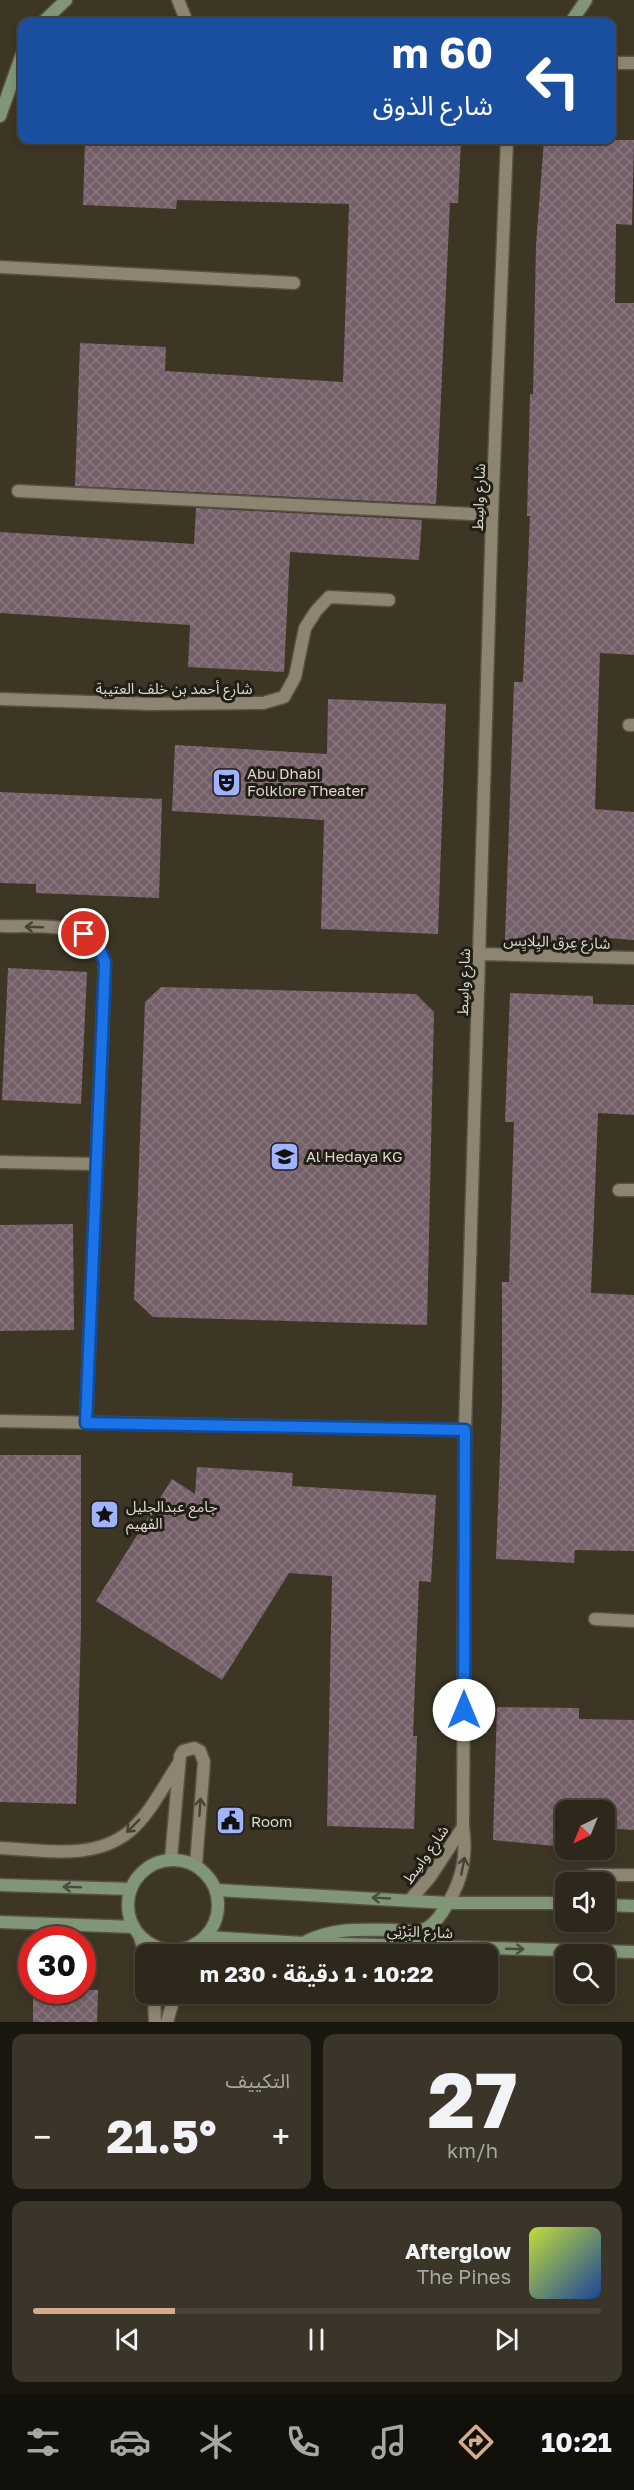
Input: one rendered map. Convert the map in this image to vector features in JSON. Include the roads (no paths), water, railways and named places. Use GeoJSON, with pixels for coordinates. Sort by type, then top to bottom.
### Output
{"type":"FeatureCollection","features":[{"type":"Feature","properties":{"kind":"street"},"geometry":{"type":"LineString","coordinates":[[47,18],[66,0]]}},
{"type":"Feature","properties":{"kind":"street"},"geometry":{"type":"LineString","coordinates":[[177,0],[186,18]]}},
{"type":"Feature","properties":{"kind":"street"},"geometry":{"type":"LineString","coordinates":[[574,18],[586,0]]}},
{"type":"Feature","properties":{"kind":"street"},"geometry":{"type":"LineString","coordinates":[[616,63],[634,63]]}},
{"type":"Feature","properties":{"kind":"street"},"geometry":{"type":"LineString","coordinates":[[0,116],[18,65]]}},
{"type":"Feature","properties":{"kind":"street","name":"شارع واسِط"},"geometry":{"type":"LineString","coordinates":[[448,1903],[456,1889],[463,1866],[465,1842],[463,1827],[465,1430],[492,514],[507,144]]}},
{"type":"Feature","properties":{"kind":"street"},"geometry":{"type":"LineString","coordinates":[[0,267],[294,283]]}},
{"type":"Feature","properties":{"kind":"street"},"geometry":{"type":"LineString","coordinates":[[18,491],[492,514]]}},
{"type":"Feature","properties":{"kind":"street","name":"شارع أحمد بن خلف العتيبة"},"geometry":{"type":"LineString","coordinates":[[0,699],[151,705],[263,703],[284,697],[296,677],[305,628],[328,597],[389,600]]}},
{"type":"Feature","properties":{"kind":"street"},"geometry":{"type":"LineString","coordinates":[[0,926],[73,930],[94,941],[105,963],[86,1423]]}},
{"type":"Feature","properties":{"kind":"street","name":"شارع عِرق اليِلايِس"},"geometry":{"type":"LineString","coordinates":[[478,954],[634,958]]}},
{"type":"Feature","properties":{"kind":"street"},"geometry":{"type":"LineString","coordinates":[[0,1162],[95,1164]]}},
{"type":"Feature","properties":{"kind":"street"},"geometry":{"type":"LineString","coordinates":[[619,1190],[634,1190]]}},
{"type":"Feature","properties":{"kind":"street"},"geometry":{"type":"LineString","coordinates":[[0,1421],[465,1430]]}},
{"type":"Feature","properties":{"kind":"street"},"geometry":{"type":"LineString","coordinates":[[596,1619],[634,1621]]}},
{"type":"Feature","properties":{"kind":"street"},"geometry":{"type":"LineString","coordinates":[[171,1859],[179,1762],[180,1756],[189,1748],[200,1751],[203,1756],[196,1865]]}},
{"type":"Feature","properties":{"kind":"street"},"geometry":{"type":"LineString","coordinates":[[0,1848],[88,1851],[111,1844],[136,1824],[179,1762]]}},
{"type":"Feature","properties":{"kind":"street","name":"شارع واسِط"},"geometry":{"type":"LineString","coordinates":[[411,1899],[430,1877],[463,1827]]}},
{"type":"Feature","properties":{"kind":"street"},"geometry":{"type":"LineString","coordinates":[[141,1944],[128,1902],[131,1889],[142,1871],[151,1865],[171,1859],[196,1865],[209,1876],[217,1890],[218,1916],[213,1927],[199,1944]]}},
{"type":"Feature","properties":{"kind":"street"},"geometry":{"type":"LineString","coordinates":[[615,1875],[634,1875]]}},
{"type":"Feature","properties":{"kind":"street"},"geometry":{"type":"LineString","coordinates":[[0,1885],[131,1889]]}},
{"type":"Feature","properties":{"kind":"street","name":"شارع البَرْنِي"},"geometry":{"type":"LineString","coordinates":[[217,1890],[411,1899],[448,1903],[555,1903]]}},
{"type":"Feature","properties":{"kind":"street"},"geometry":{"type":"LineString","coordinates":[[303,1943],[317,1936],[345,1929],[409,1931],[425,1929],[433,1924],[448,1903]]}},
{"type":"Feature","properties":{"kind":"street"},"geometry":{"type":"LineString","coordinates":[[615,1905],[634,1906]]}},
{"type":"Feature","properties":{"kind":"street"},"geometry":{"type":"LineString","coordinates":[[0,1922],[136,1931],[152,1945],[169,1950],[189,1948],[202,1940]]}},
{"type":"Feature","properties":{"kind":"street","name":"شارع البَرْنِي"},"geometry":{"type":"LineString","coordinates":[[202,1940],[634,1952]]}},
{"type":"Feature","properties":{"kind":"street"},"geometry":{"type":"LineString","coordinates":[[154,2004],[155,2022]]}},
{"type":"Feature","properties":{"kind":"street"},"geometry":{"type":"LineString","coordinates":[[167,2022],[172,2004]]}},
{"type":"Feature","properties":{"kind":"place","name":"Abu Dhabi Folklore Theater"},"geometry":{"type":"Point","coordinates":[226,782]}},
{"type":"Feature","properties":{"kind":"place","name":"Al Hedaya KG"},"geometry":{"type":"Point","coordinates":[285,1156]}},
{"type":"Feature","properties":{"kind":"place","name":"جامع عبدالجليل الفهيم"},"geometry":{"type":"Point","coordinates":[105,1515]}},
{"type":"Feature","properties":{"kind":"place","name":"Room"},"geometry":{"type":"Point","coordinates":[230,1821]}}]}
